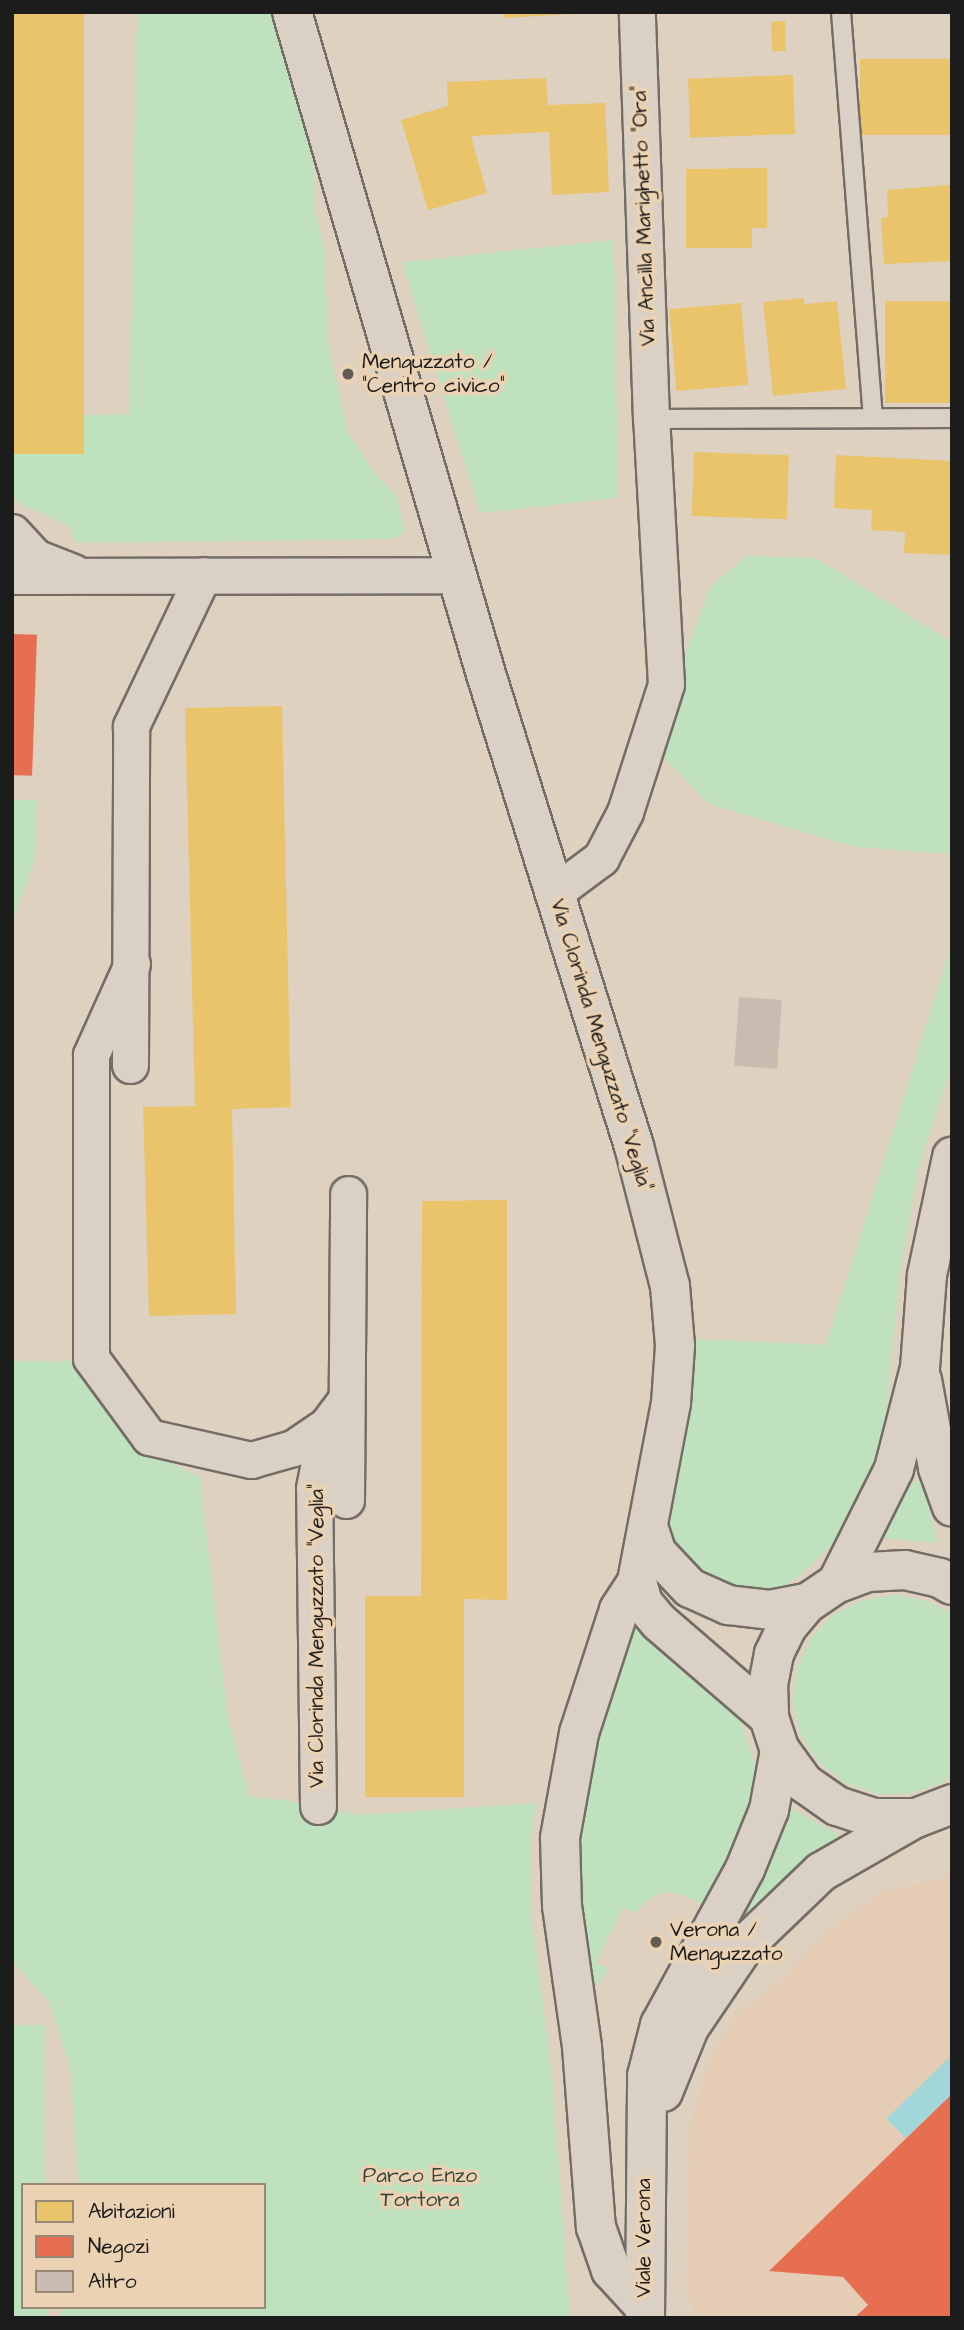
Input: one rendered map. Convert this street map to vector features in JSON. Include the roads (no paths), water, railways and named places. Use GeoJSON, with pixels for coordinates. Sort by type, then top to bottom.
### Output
{"type":"FeatureCollection","features":[{"type":"Feature","properties":{"kind":"main road","name":"Via Clorinda Menguzzato \"Veglia\""},"geometry":{"type":"LineString","coordinates":[[292,12],[456,575],[634,1146],[670,1286],[675,1346],[671,1403],[637,1582]]}},
{"type":"Feature","properties":{"kind":"main road"},"geometry":{"type":"LineString","coordinates":[[952,1157],[943,1240],[927,1275],[920,1368],[937,1468],[952,1507]]}},
{"type":"Feature","properties":{"kind":"main road","name":"Viale Verona"},"geometry":{"type":"LineString","coordinates":[[644,2312],[647,2076],[660,2025],[745,1869],[769,1810],[775,1733],[768,1684],[774,1654],[787,1627],[822,1593],[894,1469],[920,1368]]}},
{"type":"Feature","properties":{"kind":"main road"},"geometry":{"type":"LineString","coordinates":[[648,1526],[657,1553],[690,1588],[728,1605],[769,1610],[822,1593],[868,1572],[905,1570],[940,1578],[952,1585]]}},
{"type":"Feature","properties":{"kind":"main road"},"geometry":{"type":"LineString","coordinates":[[637,1582],[643,1603],[659,1622],[775,1733],[804,1783],[837,1806],[876,1818],[916,1818],[952,1804]]}},
{"type":"Feature","properties":{"kind":"main road"},"geometry":{"type":"LineString","coordinates":[[637,1582],[619,1610],[579,1733],[560,1838],[562,1906],[582,2047],[596,2227],[611,2270],[644,2312]]}},
{"type":"Feature","properties":{"kind":"main road","name":"Viale Verona"},"geometry":{"type":"LineString","coordinates":[[644,2158],[666,2081],[690,2028],[744,1945],[821,1872],[916,1818]]}},
{"type":"Feature","properties":{"kind":"street","name":"Via Ancilla Marighetto \"Ora\""},"geometry":{"type":"LineString","coordinates":[[554,893],[601,858],[625,812],[666,684],[651,419],[637,12]]}},
{"type":"Feature","properties":{"kind":"street"},"geometry":{"type":"LineString","coordinates":[[12,532],[35,556],[83,575]]}},
{"type":"Feature","properties":{"kind":"street"},"geometry":{"type":"LineString","coordinates":[[130,1065],[131,726],[203,575]]}},
{"type":"Feature","properties":{"kind":"street"},"geometry":{"type":"LineString","coordinates":[[12,576],[456,575]]}},
{"type":"Feature","properties":{"kind":"street"},"geometry":{"type":"LineString","coordinates":[[132,964],[91,1055],[91,1358],[149,1437],[251,1460],[293,1448],[336,1412]]}},
{"type":"Feature","properties":{"kind":"street","name":"Via Clorinda Menguzzato \"Veglia\""},"geometry":{"type":"LineString","coordinates":[[346,1500],[336,1412],[348,1194]]}},
{"type":"Feature","properties":{"kind":"street","name":"Via Clorinda Menguzzato \"Veglia\""},"geometry":{"type":"LineString","coordinates":[[318,1806],[314,1488],[336,1412]]}},
{"type":"Feature","properties":{"kind":"lane"},"geometry":{"type":"LineString","coordinates":[[841,12],[873,418]]}},
{"type":"Feature","properties":{"kind":"lane"},"geometry":{"type":"LineString","coordinates":[[651,419],[952,418]]}},
{"type":"Feature","properties":{"kind":"water"},"geometry":{"type":"Polygon","coordinates":[[[952,2055],[952,2094],[906,2138],[886,2119],[952,2055]]]}},
{"type":"Feature","properties":{"kind":"place","name":"Menguzzato / \"Centro civico\""},"geometry":{"type":"Point","coordinates":[348,374]}},
{"type":"Feature","properties":{"kind":"place","name":"Verona / Menguzzato"},"geometry":{"type":"Point","coordinates":[656,1942]}},
{"type":"Feature","properties":{"kind":"park label","name":"Parco Enzo Tortora"},"geometry":{"type":"Point","coordinates":[420,2188]}}]}
